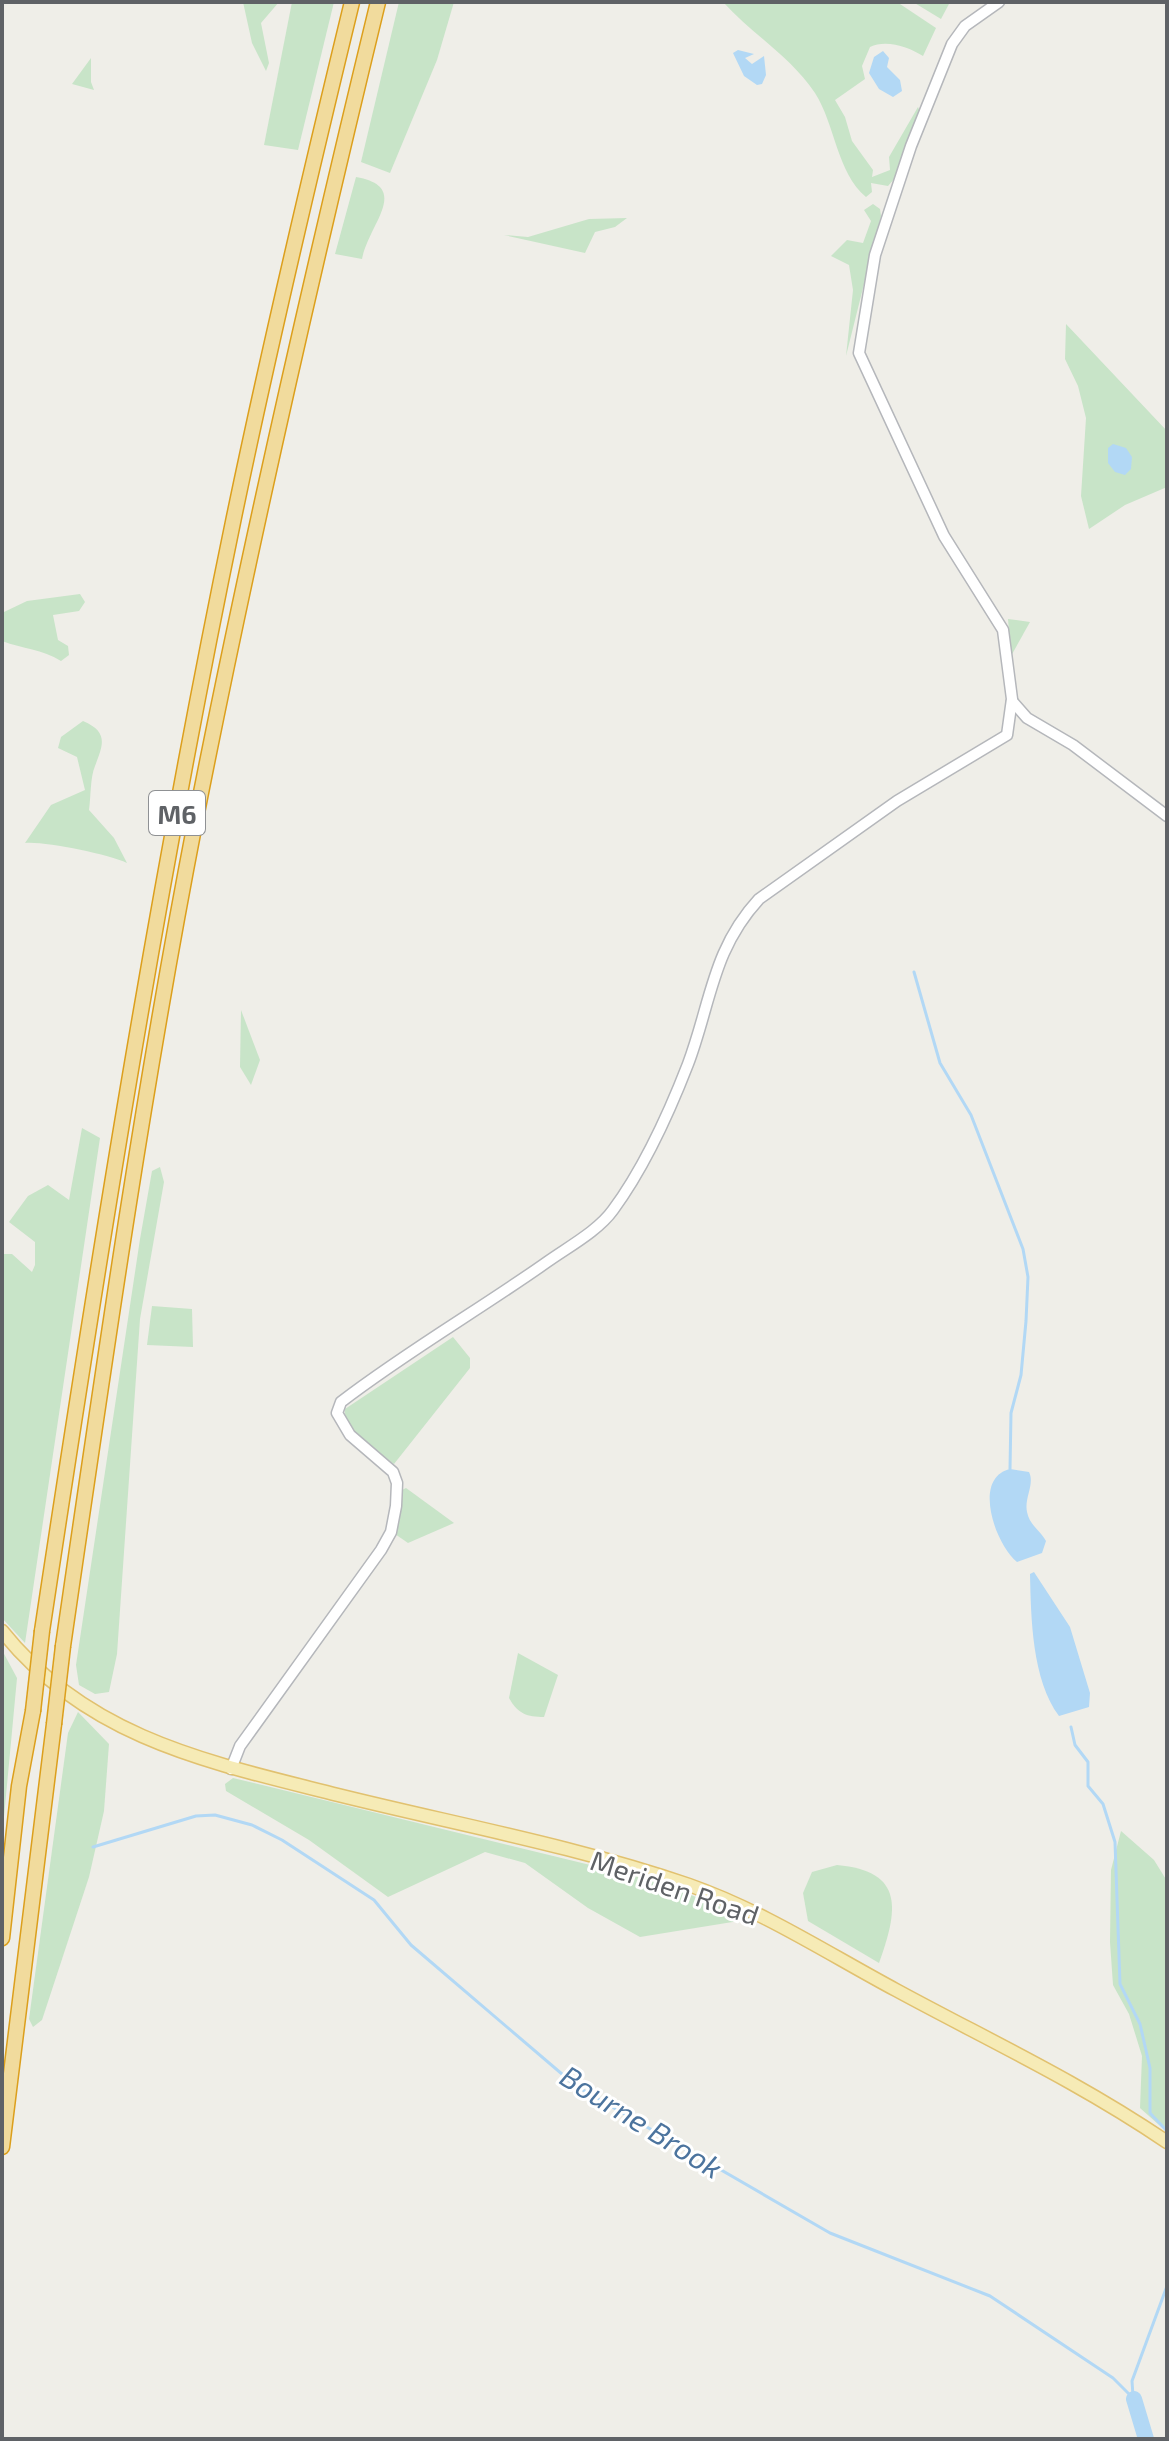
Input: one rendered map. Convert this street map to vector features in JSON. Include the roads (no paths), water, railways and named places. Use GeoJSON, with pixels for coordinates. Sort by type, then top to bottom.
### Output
{"type":"FeatureCollection","features":[{"type":"Feature","properties":{"kind":"highway","name":"M6"},"geometry":{"type":"LineString","coordinates":[[2,1938],[19,1786],[33,1711],[42,1631],[113,1168],[178,808],[233,523],[352,2]]}},
{"type":"Feature","properties":{"kind":"highway","name":"M6"},"geometry":{"type":"LineString","coordinates":[[2,2147],[63,1646],[134,1172],[195,826],[287,395],[378,2]]}},
{"type":"Feature","properties":{"kind":"main road","name":"Meriden Road"},"geometry":{"type":"LineString","coordinates":[[2,1631],[49,1679],[109,1722],[156,1745],[231,1769],[535,1842],[692,1886],[762,1915],[896,1990],[1078,2084],[1167,2142]]}},
{"type":"Feature","properties":{"kind":"street"},"geometry":{"type":"LineString","coordinates":[[999,2],[965,26],[943,66],[887,210],[859,344],[869,380],[931,510],[1003,630],[1012,699],[1007,735]]}},
{"type":"Feature","properties":{"kind":"street"},"geometry":{"type":"LineString","coordinates":[[1012,699],[1027,718],[1073,745],[1167,816]]}},
{"type":"Feature","properties":{"kind":"street"},"geometry":{"type":"LineString","coordinates":[[231,1769],[240,1746],[334,1619],[391,1532],[397,1483],[393,1472],[342,1425],[337,1413],[341,1402],[457,1325],[612,1212],[636,1174],[688,1064],[712,976],[725,947],[743,917],[759,899],[897,801],[1007,735],[1027,718]]}},
{"type":"Feature","properties":{"kind":"water"},"geometry":{"type":"Polygon","coordinates":[[[738,50],[754,54],[745,58],[752,64],[764,56],[766,75],[762,84],[757,85],[744,76],[733,53],[738,50]]]}},
{"type":"Feature","properties":{"kind":"water"},"geometry":{"type":"Polygon","coordinates":[[[883,51],[889,58],[887,67],[900,80],[902,91],[893,97],[879,89],[869,73],[874,57],[883,51]]]}},
{"type":"Feature","properties":{"kind":"water"},"geometry":{"type":"Polygon","coordinates":[[[1113,444],[1126,448],[1132,457],[1131,469],[1125,475],[1115,472],[1108,463],[1108,448],[1113,444]]]}},
{"type":"Feature","properties":{"kind":"water"},"geometry":{"type":"Polygon","coordinates":[[[1010,1469],[1029,1472],[1031,1481],[1027,1512],[1030,1521],[1046,1541],[1042,1553],[1017,1562],[1001,1541],[991,1512],[992,1485],[998,1475],[1010,1469]]]}},
{"type":"Feature","properties":{"kind":"water"},"geometry":{"type":"Polygon","coordinates":[[[1034,1572],[1070,1627],[1090,1693],[1089,1707],[1059,1716],[1043,1685],[1038,1667],[1031,1610],[1030,1574],[1034,1572]]]}},
{"type":"Feature","properties":{"kind":"waterway"},"geometry":{"type":"LineString","coordinates":[[914,972],[940,1063],[971,1115],[1023,1249],[1028,1277],[1026,1321],[1021,1375],[1011,1413],[1010,1469]]}},
{"type":"Feature","properties":{"kind":"waterway"},"geometry":{"type":"LineString","coordinates":[[1071,1727],[1075,1745],[1088,1762],[1088,1786],[1103,1804],[1115,1842],[1120,1984],[1140,2024],[1150,2068],[1150,2113],[1167,2131]]}},
{"type":"Feature","properties":{"kind":"waterway","name":"Bourne Brook"},"geometry":{"type":"LineString","coordinates":[[93,1847],[196,1816],[215,1815],[252,1825],[282,1840],[374,1900],[411,1945],[576,2086],[830,2233],[990,2296],[1113,2378],[1134,2399]]}},
{"type":"Feature","properties":{"kind":"waterway"},"geometry":{"type":"LineString","coordinates":[[1133,2396],[1132,2381],[1167,2286]]}},
{"type":"Feature","properties":{"kind":"waterway","name":"Bourne Brook"},"geometry":{"type":"LineString","coordinates":[[1134,2399],[1146,2439]]}}]}
